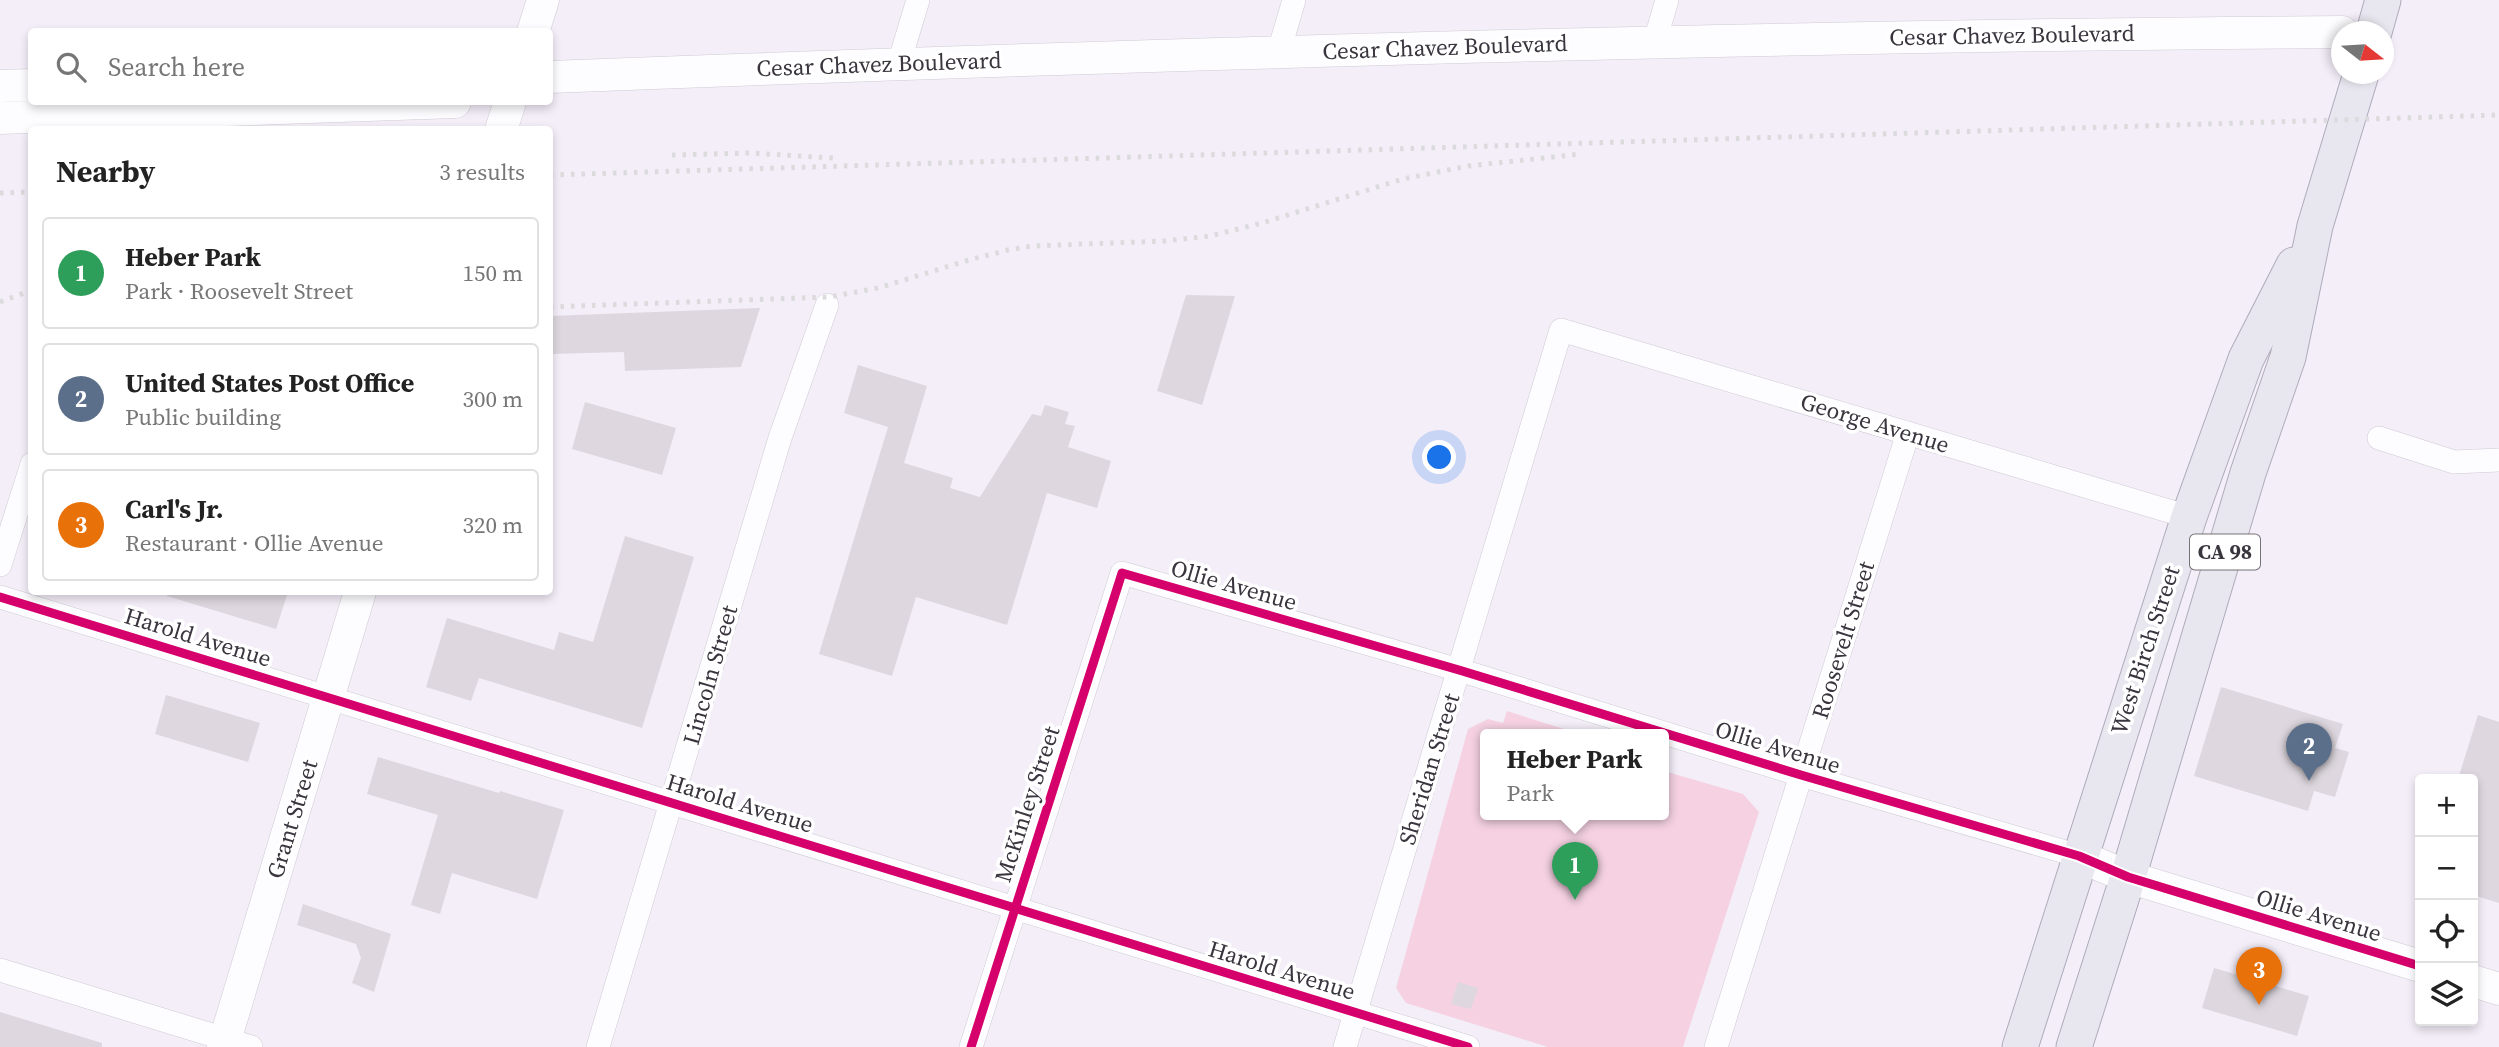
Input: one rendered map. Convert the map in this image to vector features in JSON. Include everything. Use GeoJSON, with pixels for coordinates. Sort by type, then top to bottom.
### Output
{"type":"FeatureCollection","features":[{"type":"Feature","properties":{"kind":"main road"},"geometry":{"type":"LineString","coordinates":[[534,28],[542,0]]}},
{"type":"Feature","properties":{"kind":"main road"},"geometry":{"type":"LineString","coordinates":[[2377,21],[2383,0]]}},
{"type":"Feature","properties":{"kind":"main road","name":"Cesar Chavez Boulevard"},"geometry":{"type":"LineString","coordinates":[[553,77],[899,63],[1655,41],[2331,32]]}},
{"type":"Feature","properties":{"kind":"main road"},"geometry":{"type":"LineString","coordinates":[[0,65],[28,64]]}},
{"type":"Feature","properties":{"kind":"main road","name":"West Birch Street"},"geometry":{"type":"LineString","coordinates":[[2074,1047],[2128,877],[2248,473],[2288,357],[2315,226],[2358,84]]}},
{"type":"Feature","properties":{"kind":"main road"},"geometry":{"type":"LineString","coordinates":[[0,86],[28,85]]}},
{"type":"Feature","properties":{"kind":"main road"},"geometry":{"type":"LineString","coordinates":[[0,118],[370,105]]}},
{"type":"Feature","properties":{"kind":"main road"},"geometry":{"type":"LineString","coordinates":[[502,126],[509,105]]}},
{"type":"Feature","properties":{"kind":"main road","name":"West Birch Street"},"geometry":{"type":"LineString","coordinates":[[2020,1047],[2189,517],[2246,359],[2315,226]]}},
{"type":"Feature","properties":{"kind":"main road","name":"Grant Street"},"geometry":{"type":"LineString","coordinates":[[233,1044],[359,595]]}},
{"type":"Feature","properties":{"kind":"main road","name":"Ollie Avenue"},"geometry":{"type":"LineString","coordinates":[[2079,856],[2128,877],[2415,964]]}},
{"type":"Feature","properties":{"kind":"main road"},"geometry":{"type":"LineString","coordinates":[[2478,983],[2499,989]]}},
{"type":"Feature","properties":{"kind":"street"},"geometry":{"type":"LineString","coordinates":[[899,63],[918,0]]}},
{"type":"Feature","properties":{"kind":"street"},"geometry":{"type":"LineString","coordinates":[[1279,51],[1294,0]]}},
{"type":"Feature","properties":{"kind":"street"},"geometry":{"type":"LineString","coordinates":[[1655,41],[1667,0]]}},
{"type":"Feature","properties":{"kind":"street","name":"Lincoln Street"},"geometry":{"type":"LineString","coordinates":[[598,1047],[780,438],[827,306]]}},
{"type":"Feature","properties":{"kind":"street","name":"George Avenue"},"geometry":{"type":"LineString","coordinates":[[1561,330],[2189,517]]}},
{"type":"Feature","properties":{"kind":"street","name":"Sheridan Street"},"geometry":{"type":"LineString","coordinates":[[1345,1047],[1561,330]]}},
{"type":"Feature","properties":{"kind":"street","name":"Roosevelt Street"},"geometry":{"type":"LineString","coordinates":[[1716,1047],[1908,433]]}},
{"type":"Feature","properties":{"kind":"street"},"geometry":{"type":"LineString","coordinates":[[2379,438],[2454,462],[2499,460]]}},
{"type":"Feature","properties":{"kind":"street"},"geometry":{"type":"LineString","coordinates":[[0,565],[28,477]]}},
{"type":"Feature","properties":{"kind":"street","name":"Ollie Avenue"},"geometry":{"type":"LineString","coordinates":[[1122,573],[1459,670],[1651,729]]}},
{"type":"Feature","properties":{"kind":"street","name":"McKinley Street"},"geometry":{"type":"LineString","coordinates":[[971,1047],[1122,573]]}},
{"type":"Feature","properties":{"kind":"street","name":"Harold Avenue"},"geometry":{"type":"LineString","coordinates":[[0,597],[1468,1047]]}},
{"type":"Feature","properties":{"kind":"street","name":"Ollie Avenue"},"geometry":{"type":"LineString","coordinates":[[1669,734],[2079,856]]}},
{"type":"Feature","properties":{"kind":"street"},"geometry":{"type":"LineString","coordinates":[[0,970],[233,1044]]}},
{"type":"Feature","properties":{"kind":"shaded area"},"geometry":{"type":"Polygon","coordinates":[[[1507,711],[1564,729],[1480,729],[1480,820],[1669,820],[1669,772],[1743,794],[1759,812],[1683,1047],[1548,1047],[1406,1003],[1396,988],[1468,729],[1488,719],[1503,723],[1507,711]]]}},
{"type":"Feature","properties":{"kind":"building"},"geometry":{"type":"Polygon","coordinates":[[[1186,295],[1235,296],[1202,405],[1157,391],[1186,295]]]}},
{"type":"Feature","properties":{"kind":"building"},"geometry":{"type":"Polygon","coordinates":[[[760,308],[741,367],[625,371],[624,352],[553,354],[553,316],[760,308]]]}},
{"type":"Feature","properties":{"kind":"building"},"geometry":{"type":"Polygon","coordinates":[[[858,365],[927,386],[904,463],[953,478],[950,488],[980,497],[1032,414],[1041,416],[1045,405],[1069,412],[1065,424],[1075,426],[1068,447],[1111,461],[1097,508],[1047,493],[1007,625],[916,597],[892,676],[819,654],[888,427],[844,413],[858,365]]]}},
{"type":"Feature","properties":{"kind":"building"},"geometry":{"type":"Polygon","coordinates":[[[585,402],[676,428],[662,475],[572,449],[585,402]]]}},
{"type":"Feature","properties":{"kind":"building"},"geometry":{"type":"Polygon","coordinates":[[[625,536],[694,557],[642,728],[479,678],[471,701],[426,687],[447,618],[554,650],[559,632],[593,642],[625,536]]]}},
{"type":"Feature","properties":{"kind":"building"},"geometry":{"type":"Polygon","coordinates":[[[167,595],[287,595],[276,629],[167,595]]]}},
{"type":"Feature","properties":{"kind":"building"},"geometry":{"type":"Polygon","coordinates":[[[2221,687],[2343,724],[2335,748],[2349,752],[2335,797],[2314,791],[2308,811],[2194,776],[2221,687]]]}},
{"type":"Feature","properties":{"kind":"building"},"geometry":{"type":"Polygon","coordinates":[[[166,695],[260,723],[248,762],[155,734],[166,695]]]}},
{"type":"Feature","properties":{"kind":"building"},"geometry":{"type":"Polygon","coordinates":[[[2478,715],[2499,722],[2499,903],[2478,897],[2478,774],[2460,774],[2478,715]]]}},
{"type":"Feature","properties":{"kind":"building"},"geometry":{"type":"Polygon","coordinates":[[[378,757],[564,810],[537,899],[452,873],[440,914],[411,905],[438,815],[367,794],[378,757]]]}},
{"type":"Feature","properties":{"kind":"building"},"geometry":{"type":"Polygon","coordinates":[[[303,904],[391,934],[374,992],[352,983],[361,958],[356,944],[297,925],[303,904]]]}},
{"type":"Feature","properties":{"kind":"building"},"geometry":{"type":"Polygon","coordinates":[[[2214,968],[2309,996],[2297,1036],[2202,1008],[2214,968]]]}},
{"type":"Feature","properties":{"kind":"building"},"geometry":{"type":"Polygon","coordinates":[[[1458,982],[1478,988],[1471,1009],[1451,1004],[1458,982]]]}},
{"type":"Feature","properties":{"kind":"building"},"geometry":{"type":"Polygon","coordinates":[[[0,1012],[102,1043],[102,1047],[0,1047],[0,1012]]]}},
{"type":"Feature","properties":{"kind":"railway"},"geometry":{"type":"LineString","coordinates":[[553,175],[2499,115]]}},
{"type":"Feature","properties":{"kind":"railway"},"geometry":{"type":"LineString","coordinates":[[672,155],[750,153],[833,158]]}},
{"type":"Feature","properties":{"kind":"railway"},"geometry":{"type":"LineString","coordinates":[[553,307],[829,297],[878,288],[1008,250],[1032,246],[1165,241],[1210,236],[1262,223],[1403,179],[1468,166],[1581,154]]}},
{"type":"Feature","properties":{"kind":"railway"},"geometry":{"type":"LineString","coordinates":[[0,193],[28,192]]}},
{"type":"Feature","properties":{"kind":"railway"},"geometry":{"type":"LineString","coordinates":[[0,302],[28,292]]}},
{"type":"Feature","properties":{"kind":"cycle path"},"geometry":{"type":"LineString","coordinates":[[971,1047],[1122,573],[1459,670],[1651,729]]}},
{"type":"Feature","properties":{"kind":"cycle path"},"geometry":{"type":"LineString","coordinates":[[0,597],[1468,1047]]}},
{"type":"Feature","properties":{"kind":"cycle path"},"geometry":{"type":"LineString","coordinates":[[1669,734],[2079,856],[2128,877],[2415,964]]}},
{"type":"Feature","properties":{"kind":"place","name":"United States Post Office"},"geometry":{"type":"Point","coordinates":[2309,781]}},
{"type":"Feature","properties":{"kind":"place","name":"Heber Park"},"geometry":{"type":"Point","coordinates":[1575,900]}},
{"type":"Feature","properties":{"kind":"place","name":"Carl's Jr."},"geometry":{"type":"Point","coordinates":[2259,1005]}}]}
